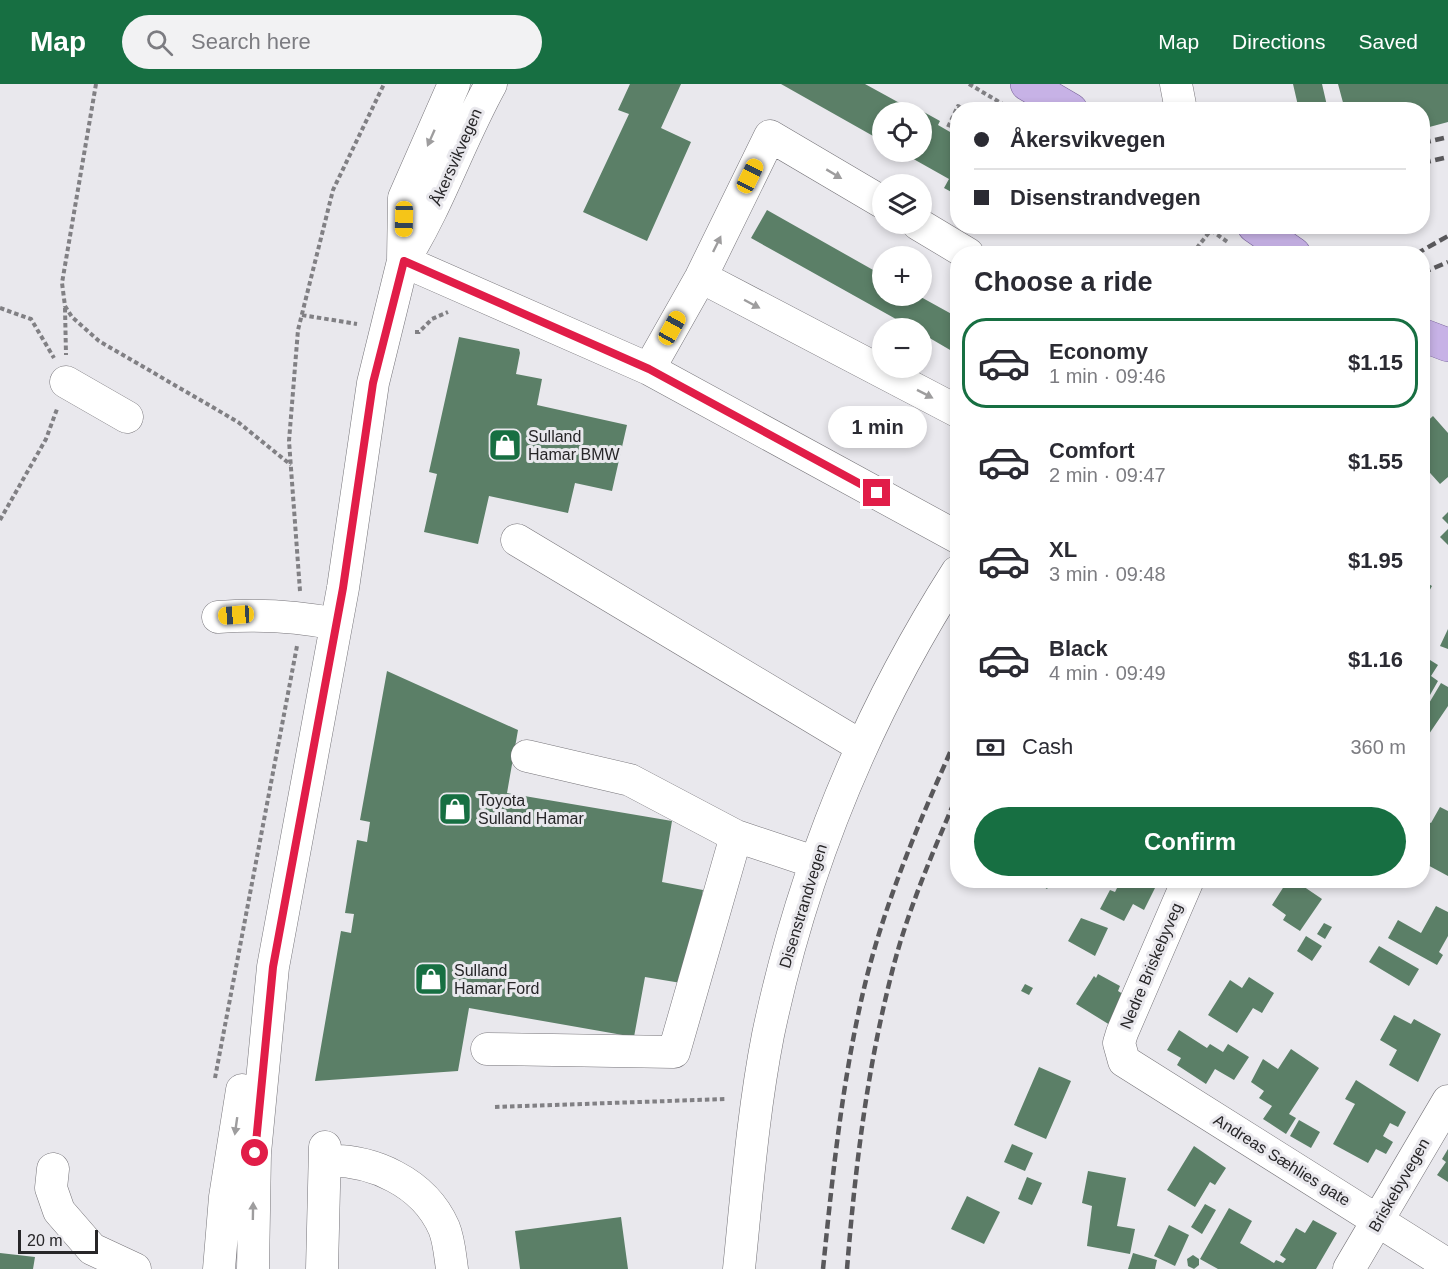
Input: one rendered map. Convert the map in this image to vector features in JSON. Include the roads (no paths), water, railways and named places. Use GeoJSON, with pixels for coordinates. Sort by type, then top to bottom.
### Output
{"type":"FeatureCollection","features":[{"type":"Feature","properties":{"kind":"main road"},"geometry":{"type":"LineString","coordinates":[[1027,84],[1057,102]]}},
{"type":"Feature","properties":{"kind":"street","name":"Åkersvikvegen"},"geometry":{"type":"LineString","coordinates":[[253,1269],[255,1153],[273,967],[336,624],[373,383],[404,261],[404,198],[454,84]]}},
{"type":"Feature","properties":{"kind":"street","name":"Åkersvikvegen"},"geometry":{"type":"LineString","coordinates":[[404,261],[428,222],[444,180],[490,84]]}},
{"type":"Feature","properties":{"kind":"street"},"geometry":{"type":"LineString","coordinates":[[1176,84],[1179,102]]}},
{"type":"Feature","properties":{"kind":"street"},"geometry":{"type":"LineString","coordinates":[[649,369],[701,277],[770,136],[872,196]]}},
{"type":"Feature","properties":{"kind":"street"},"geometry":{"type":"LineString","coordinates":[[932,232],[955,246]]}},
{"type":"Feature","properties":{"kind":"street"},"geometry":{"type":"LineString","coordinates":[[404,261],[649,369],[950,533]]}},
{"type":"Feature","properties":{"kind":"street"},"geometry":{"type":"LineString","coordinates":[[701,277],[950,407]]}},
{"type":"Feature","properties":{"kind":"street"},"geometry":{"type":"LineString","coordinates":[[66,382],[127,417]]}},
{"type":"Feature","properties":{"kind":"street"},"geometry":{"type":"LineString","coordinates":[[517,540],[861,746]]}},
{"type":"Feature","properties":{"kind":"street","name":"Disenstrandvegen"},"geometry":{"type":"LineString","coordinates":[[739,1269],[752,1140],[768,1036],[789,947],[814,862],[836,801],[861,746],[930,614],[950,583]]}},
{"type":"Feature","properties":{"kind":"street"},"geometry":{"type":"LineString","coordinates":[[218,616],[254,614],[302,617],[336,624]]}},
{"type":"Feature","properties":{"kind":"street"},"geometry":{"type":"LineString","coordinates":[[526,756],[630,780],[736,836],[814,862]]}},
{"type":"Feature","properties":{"kind":"street"},"geometry":{"type":"LineString","coordinates":[[487,1049],[674,1052],[736,836]]}},
{"type":"Feature","properties":{"kind":"street","name":"Nedre Briskebyveg"},"geometry":{"type":"LineString","coordinates":[[1119,1052],[1122,1033],[1185,888]]}},
{"type":"Feature","properties":{"kind":"street","name":"Åkersvikvegen"},"geometry":{"type":"LineString","coordinates":[[219,1269],[225,1197],[239,1106],[253,1039],[273,967]]}},
{"type":"Feature","properties":{"kind":"street","name":"Andreas Sæhlies gate"},"geometry":{"type":"LineString","coordinates":[[1119,1052],[1124,1060],[1133,1066],[1448,1265]]}},
{"type":"Feature","properties":{"kind":"street","name":"Briskebyvegen"},"geometry":{"type":"LineString","coordinates":[[1349,1269],[1379,1222],[1448,1101]]}},
{"type":"Feature","properties":{"kind":"street"},"geometry":{"type":"LineString","coordinates":[[322,1269],[325,1154],[368,1165],[411,1186],[444,1227],[452,1269]]}},
{"type":"Feature","properties":{"kind":"street"},"geometry":{"type":"LineString","coordinates":[[53,1169],[51,1188],[59,1211],[92,1249],[135,1269]]}},
{"type":"Feature","properties":{"kind":"railway"},"geometry":{"type":"LineString","coordinates":[[1430,141],[1448,137]]}},
{"type":"Feature","properties":{"kind":"railway"},"geometry":{"type":"LineString","coordinates":[[1430,161],[1448,157]]}},
{"type":"Feature","properties":{"kind":"railway"},"geometry":{"type":"LineString","coordinates":[[1430,246],[1448,236]]}},
{"type":"Feature","properties":{"kind":"railway"},"geometry":{"type":"LineString","coordinates":[[1430,270],[1448,262]]}},
{"type":"Feature","properties":{"kind":"railway"},"geometry":{"type":"LineString","coordinates":[[823,1269],[845,1085],[867,976],[895,885],[950,753]]}},
{"type":"Feature","properties":{"kind":"railway"},"geometry":{"type":"LineString","coordinates":[[847,1269],[862,1124],[882,1016],[896,956],[911,910],[950,812]]}},
{"type":"Feature","properties":{"kind":"place","name":"Sulland Hamar BMW"},"geometry":{"type":"Point","coordinates":[505,445]}},
{"type":"Feature","properties":{"kind":"place","name":"Toyota Sulland Hamar"},"geometry":{"type":"Point","coordinates":[455,809]}},
{"type":"Feature","properties":{"kind":"place","name":"Sulland Hamar Ford"},"geometry":{"type":"Point","coordinates":[431,979]}}]}
